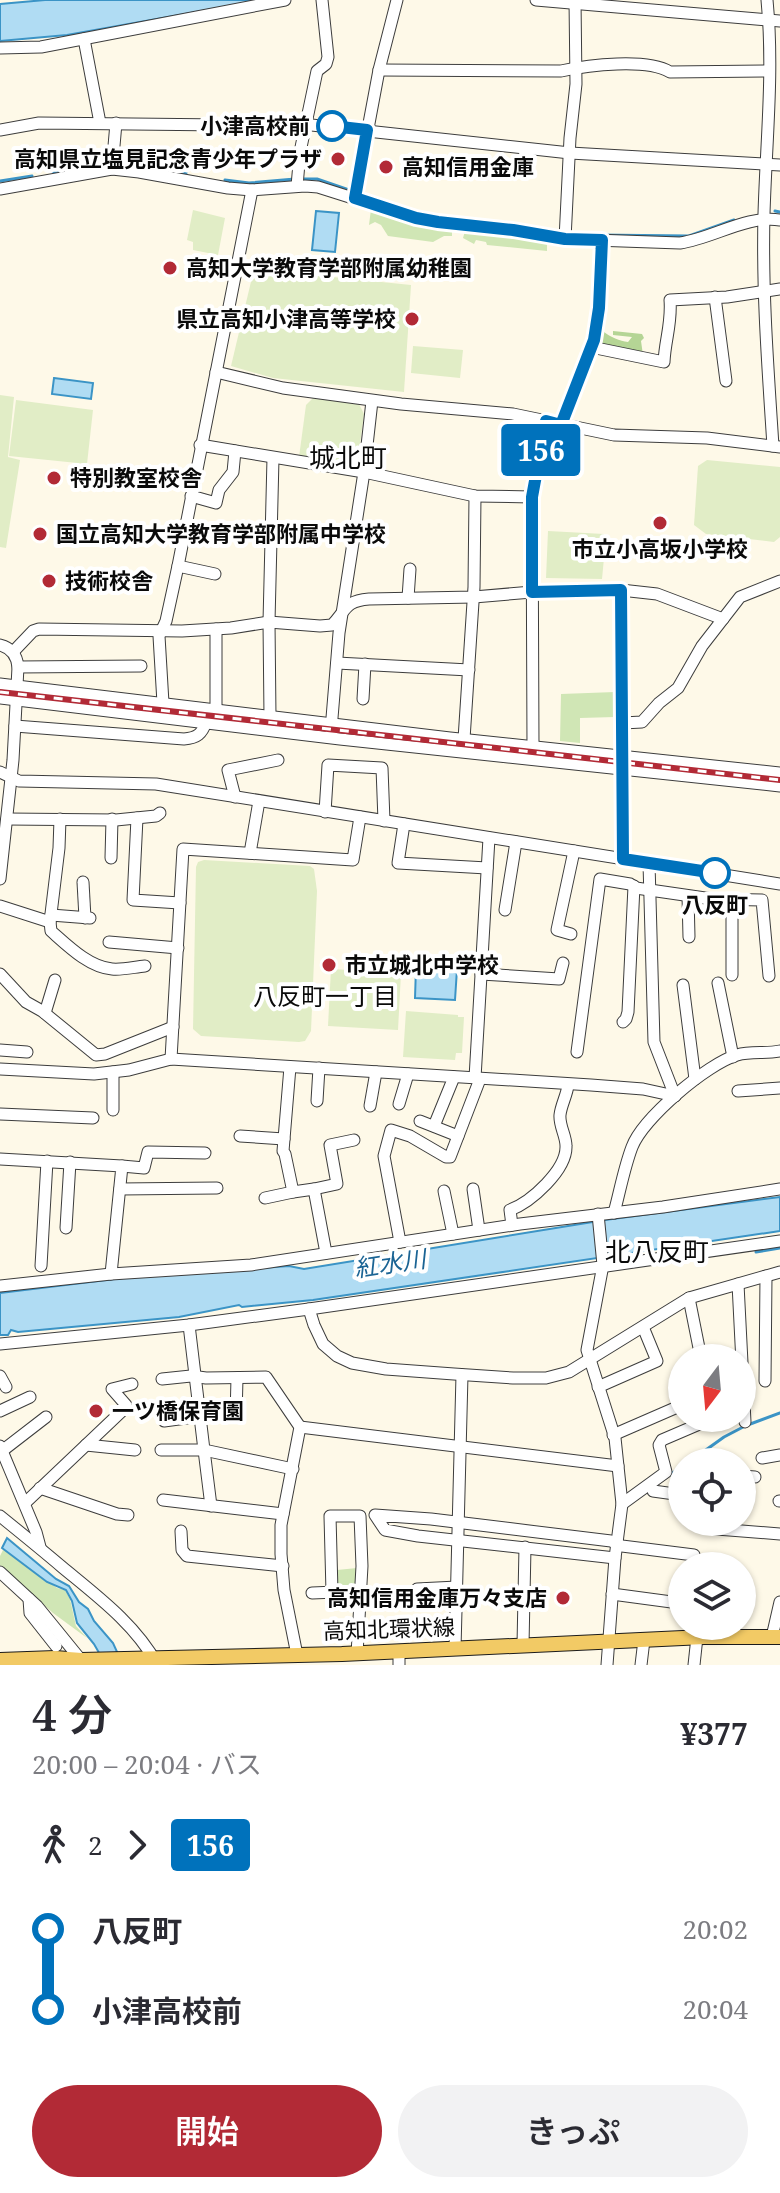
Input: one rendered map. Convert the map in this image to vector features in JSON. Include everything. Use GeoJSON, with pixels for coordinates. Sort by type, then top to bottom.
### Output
{"type":"FeatureCollection","features":[{"type":"Feature","properties":{"kind":"main road","name":"高知北環状線"},"geometry":{"type":"LineString","coordinates":[[0,1660],[152,1661],[297,1655],[399,1658],[455,1649],[668,1639]]}},
{"type":"Feature","properties":{"kind":"street"},"geometry":{"type":"LineString","coordinates":[[0,48],[41,47],[285,0]]}},
{"type":"Feature","properties":{"kind":"street"},"geometry":{"type":"LineString","coordinates":[[296,181],[317,71],[326,64],[328,57],[322,0]]}},
{"type":"Feature","properties":{"kind":"street"},"geometry":{"type":"LineString","coordinates":[[355,198],[379,70],[397,0]]}},
{"type":"Feature","properties":{"kind":"street"},"geometry":{"type":"LineString","coordinates":[[536,0],[775,21]]}},
{"type":"Feature","properties":{"kind":"street"},"geometry":{"type":"LineString","coordinates":[[216,372],[273,387],[372,401],[513,414],[630,437],[707,438],[776,447],[764,334],[769,71],[775,21],[767,0]]}},
{"type":"Feature","properties":{"kind":"street"},"geometry":{"type":"LineString","coordinates":[[565,239],[576,68],[575,2]]}},
{"type":"Feature","properties":{"kind":"street"},"geometry":{"type":"LineString","coordinates":[[84,39],[100,123]]}},
{"type":"Feature","properties":{"kind":"street"},"geometry":{"type":"LineString","coordinates":[[379,70],[561,71],[591,64],[660,66],[670,72],[769,71]]}},
{"type":"Feature","properties":{"kind":"street"},"geometry":{"type":"LineString","coordinates":[[0,130],[39,123],[305,124],[570,153],[780,165]]}},
{"type":"Feature","properties":{"kind":"street"},"geometry":{"type":"LineString","coordinates":[[113,164],[116,123]]}},
{"type":"Feature","properties":{"kind":"street"},"geometry":{"type":"LineString","coordinates":[[0,189],[113,164],[139,172],[228,188],[252,190],[296,181],[431,221],[565,239],[680,243],[764,217],[780,220]]}},
{"type":"Feature","properties":{"kind":"street"},"geometry":{"type":"LineString","coordinates":[[163,703],[159,636],[166,621],[178,566],[252,190]]}},
{"type":"Feature","properties":{"kind":"street"},"geometry":{"type":"LineString","coordinates":[[561,425],[591,347],[599,308],[602,240]]}},
{"type":"Feature","properties":{"kind":"street"},"geometry":{"type":"LineString","coordinates":[[591,347],[664,362],[671,319],[670,300],[780,289]]}},
{"type":"Feature","properties":{"kind":"street"},"geometry":{"type":"LineString","coordinates":[[715,297],[726,381]]}},
{"type":"Feature","properties":{"kind":"street"},"geometry":{"type":"LineString","coordinates":[[330,737],[342,613],[372,401]]}},
{"type":"Feature","properties":{"kind":"street"},"geometry":{"type":"LineString","coordinates":[[533,747],[532,497],[546,421]]}},
{"type":"Feature","properties":{"kind":"street"},"geometry":{"type":"LineString","coordinates":[[200,445],[364,472],[475,496],[532,497]]}},
{"type":"Feature","properties":{"kind":"street"},"geometry":{"type":"LineString","coordinates":[[191,496],[216,503],[219,490],[233,472],[235,451]]}},
{"type":"Feature","properties":{"kind":"street"},"geometry":{"type":"LineString","coordinates":[[270,717],[273,458]]}},
{"type":"Feature","properties":{"kind":"street"},"geometry":{"type":"LineString","coordinates":[[464,739],[474,597],[475,496]]}},
{"type":"Feature","properties":{"kind":"street"},"geometry":{"type":"LineString","coordinates":[[178,566],[215,574]]}},
{"type":"Feature","properties":{"kind":"street"},"geometry":{"type":"LineString","coordinates":[[408,598],[410,569]]}},
{"type":"Feature","properties":{"kind":"street"},"geometry":{"type":"LineString","coordinates":[[623,723],[642,722],[678,688],[702,646],[740,597],[780,581]]}},
{"type":"Feature","properties":{"kind":"street"},"geometry":{"type":"LineString","coordinates":[[621,590],[623,859]]}},
{"type":"Feature","properties":{"kind":"street"},"geometry":{"type":"LineString","coordinates":[[13,652],[33,631],[39,629],[161,631],[216,629],[269,622],[332,625],[355,600],[621,590],[657,594],[723,619]]}},
{"type":"Feature","properties":{"kind":"street"},"geometry":{"type":"LineString","coordinates":[[216,629],[216,710]]}},
{"type":"Feature","properties":{"kind":"street"},"geometry":{"type":"LineString","coordinates":[[0,645],[13,652],[18,667],[15,726],[6,775],[7,819],[0,879]]}},
{"type":"Feature","properties":{"kind":"street"},"geometry":{"type":"LineString","coordinates":[[337,663],[469,670]]}},
{"type":"Feature","properties":{"kind":"street"},"geometry":{"type":"LineString","coordinates":[[363,699],[365,664]]}},
{"type":"Feature","properties":{"kind":"street"},"geometry":{"type":"LineString","coordinates":[[18,667],[141,666]]}},
{"type":"Feature","properties":{"kind":"street"},"geometry":{"type":"LineString","coordinates":[[0,684],[780,773]]}},
{"type":"Feature","properties":{"kind":"street"},"geometry":{"type":"LineString","coordinates":[[0,698],[780,786]]}},
{"type":"Feature","properties":{"kind":"street"},"geometry":{"type":"LineString","coordinates":[[15,726],[184,739],[198,736],[206,722]]}},
{"type":"Feature","properties":{"kind":"street"},"geometry":{"type":"LineString","coordinates":[[235,797],[228,770],[278,760]]}},
{"type":"Feature","properties":{"kind":"street"},"geometry":{"type":"LineString","coordinates":[[325,812],[328,765],[382,768],[384,821]]}},
{"type":"Feature","properties":{"kind":"street"},"geometry":{"type":"LineString","coordinates":[[6,775],[19,781],[156,784],[780,884]]}},
{"type":"Feature","properties":{"kind":"street"},"geometry":{"type":"LineString","coordinates":[[250,853],[259,801]]}},
{"type":"Feature","properties":{"kind":"street"},"geometry":{"type":"LineString","coordinates":[[7,819],[112,819],[156,816],[160,813]]}},
{"type":"Feature","properties":{"kind":"street"},"geometry":{"type":"LineString","coordinates":[[171,1059],[183,849],[353,860],[360,817]]}},
{"type":"Feature","properties":{"kind":"street"},"geometry":{"type":"LineString","coordinates":[[137,818],[133,900],[180,903]]}},
{"type":"Feature","properties":{"kind":"street"},"geometry":{"type":"LineString","coordinates":[[60,819],[51,931],[89,960],[112,969],[145,966]]}},
{"type":"Feature","properties":{"kind":"street"},"geometry":{"type":"LineString","coordinates":[[111,858],[112,819]]}},
{"type":"Feature","properties":{"kind":"street"},"geometry":{"type":"LineString","coordinates":[[404,824],[398,863],[487,868]]}},
{"type":"Feature","properties":{"kind":"street"},"geometry":{"type":"LineString","coordinates":[[400,1242],[384,1156],[391,1130],[410,1136],[450,1157],[477,1078],[489,838]]}},
{"type":"Feature","properties":{"kind":"street"},"geometry":{"type":"LineString","coordinates":[[505,910],[516,842]]}},
{"type":"Feature","properties":{"kind":"street"},"geometry":{"type":"LineString","coordinates":[[571,934],[557,930],[574,851]]}},
{"type":"Feature","properties":{"kind":"street"},"geometry":{"type":"LineString","coordinates":[[649,863],[654,1042],[675,1096]]}},
{"type":"Feature","properties":{"kind":"street"},"geometry":{"type":"LineString","coordinates":[[577,1052],[600,879],[688,896],[762,900],[769,976]]}},
{"type":"Feature","properties":{"kind":"street"},"geometry":{"type":"LineString","coordinates":[[0,906],[51,918],[88,918],[83,882]]}},
{"type":"Feature","properties":{"kind":"street"},"geometry":{"type":"LineString","coordinates":[[623,1022],[628,1012],[634,886]]}},
{"type":"Feature","properties":{"kind":"street"},"geometry":{"type":"LineString","coordinates":[[688,896],[689,937]]}},
{"type":"Feature","properties":{"kind":"street"},"geometry":{"type":"LineString","coordinates":[[732,899],[732,975]]}},
{"type":"Feature","properties":{"kind":"street"},"geometry":{"type":"LineString","coordinates":[[109,942],[178,948]]}},
{"type":"Feature","properties":{"kind":"street"},"geometry":{"type":"LineString","coordinates":[[481,974],[559,979],[563,963]]}},
{"type":"Feature","properties":{"kind":"street"},"geometry":{"type":"LineString","coordinates":[[0,974],[26,1002],[45,1013],[96,1055],[173,1027]]}},
{"type":"Feature","properties":{"kind":"street"},"geometry":{"type":"LineString","coordinates":[[45,1013],[55,980]]}},
{"type":"Feature","properties":{"kind":"street"},"geometry":{"type":"LineString","coordinates":[[718,983],[733,1057]]}},
{"type":"Feature","properties":{"kind":"street"},"geometry":{"type":"LineString","coordinates":[[683,985],[695,1079]]}},
{"type":"Feature","properties":{"kind":"street"},"geometry":{"type":"LineString","coordinates":[[0,1050],[27,1052]]}},
{"type":"Feature","properties":{"kind":"street"},"geometry":{"type":"LineString","coordinates":[[614,1213],[633,1144],[657,1113],[695,1079],[733,1057],[780,1051]]}},
{"type":"Feature","properties":{"kind":"street"},"geometry":{"type":"LineString","coordinates":[[0,1069],[94,1074],[129,1070],[171,1059],[643,1089],[675,1096]]}},
{"type":"Feature","properties":{"kind":"street"},"geometry":{"type":"LineString","coordinates":[[290,1067],[283,1151],[293,1192]]}},
{"type":"Feature","properties":{"kind":"street"},"geometry":{"type":"LineString","coordinates":[[317,1101],[319,1068]]}},
{"type":"Feature","properties":{"kind":"street"},"geometry":{"type":"LineString","coordinates":[[113,1072],[113,1110]]}},
{"type":"Feature","properties":{"kind":"street"},"geometry":{"type":"LineString","coordinates":[[370,1106],[376,1072]]}},
{"type":"Feature","properties":{"kind":"street"},"geometry":{"type":"LineString","coordinates":[[399,1104],[408,1074]]}},
{"type":"Feature","properties":{"kind":"street"},"geometry":{"type":"LineString","coordinates":[[434,1126],[454,1077]]}},
{"type":"Feature","properties":{"kind":"street"},"geometry":{"type":"LineString","coordinates":[[512,1225],[510,1210],[538,1194],[564,1157],[566,1146],[560,1117],[568,1085]]}},
{"type":"Feature","properties":{"kind":"street"},"geometry":{"type":"LineString","coordinates":[[738,1091],[780,1088]]}},
{"type":"Feature","properties":{"kind":"street"},"geometry":{"type":"LineString","coordinates":[[0,1114],[93,1118]]}},
{"type":"Feature","properties":{"kind":"street"},"geometry":{"type":"LineString","coordinates":[[420,1121],[458,1136]]}},
{"type":"Feature","properties":{"kind":"street"},"geometry":{"type":"LineString","coordinates":[[240,1136],[284,1139]]}},
{"type":"Feature","properties":{"kind":"street"},"geometry":{"type":"LineString","coordinates":[[265,1198],[337,1184],[325,1146],[354,1140]]}},
{"type":"Feature","properties":{"kind":"street"},"geometry":{"type":"LineString","coordinates":[[0,1159],[144,1168],[148,1152],[205,1153]]}},
{"type":"Feature","properties":{"kind":"street"},"geometry":{"type":"LineString","coordinates":[[41,1266],[47,1161]]}},
{"type":"Feature","properties":{"kind":"street"},"geometry":{"type":"LineString","coordinates":[[66,1228],[70,1162]]}},
{"type":"Feature","properties":{"kind":"street"},"geometry":{"type":"LineString","coordinates":[[111,1274],[122,1166]]}},
{"type":"Feature","properties":{"kind":"street"},"geometry":{"type":"LineString","coordinates":[[120,1189],[217,1188]]}},
{"type":"Feature","properties":{"kind":"street"},"geometry":{"type":"LineString","coordinates":[[314,1189],[326,1253]]}},
{"type":"Feature","properties":{"kind":"street"},"geometry":{"type":"LineString","coordinates":[[473,1189],[479,1230]]}},
{"type":"Feature","properties":{"kind":"street"},"geometry":{"type":"LineString","coordinates":[[0,1286],[111,1274],[251,1265],[512,1225],[598,1217],[780,1189]]}},
{"type":"Feature","properties":{"kind":"street"},"geometry":{"type":"LineString","coordinates":[[444,1191],[453,1234]]}},
{"type":"Feature","properties":{"kind":"street"},"geometry":{"type":"LineString","coordinates":[[598,1217],[603,1263],[588,1355],[613,1435],[622,1504],[607,1665]]}},
{"type":"Feature","properties":{"kind":"street"},"geometry":{"type":"LineString","coordinates":[[0,1344],[189,1325],[603,1263],[780,1241]]}},
{"type":"Feature","properties":{"kind":"street"},"geometry":{"type":"LineString","coordinates":[[309,1309],[323,1344],[352,1363],[462,1375],[546,1378],[569,1372],[588,1355],[643,1327],[689,1298],[780,1272]]}},
{"type":"Feature","properties":{"kind":"street"},"geometry":{"type":"LineString","coordinates":[[765,1381],[766,1276]]}},
{"type":"Feature","properties":{"kind":"street"},"geometry":{"type":"LineString","coordinates":[[738,1284],[741,1344]]}},
{"type":"Feature","properties":{"kind":"street"},"geometry":{"type":"LineString","coordinates":[[689,1298],[698,1344]]}},
{"type":"Feature","properties":{"kind":"street"},"geometry":{"type":"LineString","coordinates":[[189,1325],[211,1506]]}},
{"type":"Feature","properties":{"kind":"street"},"geometry":{"type":"LineString","coordinates":[[598,1387],[657,1361],[643,1327]]}},
{"type":"Feature","properties":{"kind":"street"},"geometry":{"type":"LineString","coordinates":[[455,1649],[462,1375]]}},
{"type":"Feature","properties":{"kind":"street"},"geometry":{"type":"LineString","coordinates":[[162,1379],[266,1377],[300,1427],[283,1514],[281,1554],[284,1590],[297,1655]]}},
{"type":"Feature","properties":{"kind":"street"},"geometry":{"type":"LineString","coordinates":[[236,1417],[237,1378]]}},
{"type":"Feature","properties":{"kind":"street"},"geometry":{"type":"LineString","coordinates":[[25,1503],[124,1409],[126,1405],[112,1389],[132,1384]]}},
{"type":"Feature","properties":{"kind":"street"},"geometry":{"type":"LineString","coordinates":[[0,1411],[30,1397]]}},
{"type":"Feature","properties":{"kind":"street"},"geometry":{"type":"LineString","coordinates":[[613,1435],[668,1411]]}},
{"type":"Feature","properties":{"kind":"street"},"geometry":{"type":"LineString","coordinates":[[164,1421],[201,1416]]}},
{"type":"Feature","properties":{"kind":"street"},"geometry":{"type":"LineString","coordinates":[[40,1548],[1,1448],[46,1417]]}},
{"type":"Feature","properties":{"kind":"street"},"geometry":{"type":"LineString","coordinates":[[300,1427],[618,1466]]}},
{"type":"Feature","properties":{"kind":"street"},"geometry":{"type":"LineString","coordinates":[[622,1504],[666,1472],[653,1446],[681,1432]]}},
{"type":"Feature","properties":{"kind":"street"},"geometry":{"type":"LineString","coordinates":[[86,1445],[135,1450]]}},
{"type":"Feature","properties":{"kind":"street"},"geometry":{"type":"LineString","coordinates":[[161,1450],[204,1450],[293,1469]]}},
{"type":"Feature","properties":{"kind":"street"},"geometry":{"type":"LineString","coordinates":[[762,1458],[780,1455]]}},
{"type":"Feature","properties":{"kind":"street"},"geometry":{"type":"LineString","coordinates":[[40,1488],[128,1515]]}},
{"type":"Feature","properties":{"kind":"street"},"geometry":{"type":"LineString","coordinates":[[653,1491],[668,1493]]}},
{"type":"Feature","properties":{"kind":"street"},"geometry":{"type":"LineString","coordinates":[[163,1500],[283,1514]]}},
{"type":"Feature","properties":{"kind":"street"},"geometry":{"type":"LineString","coordinates":[[615,1558],[418,1536],[385,1530],[375,1515],[611,1541],[673,1552]]}},
{"type":"Feature","properties":{"kind":"street"},"geometry":{"type":"LineString","coordinates":[[0,1516],[124,1620],[152,1661]]}},
{"type":"Feature","properties":{"kind":"street"},"geometry":{"type":"LineString","coordinates":[[332,1592],[330,1516],[360,1516],[360,1591],[347,1658]]}},
{"type":"Feature","properties":{"kind":"street"},"geometry":{"type":"LineString","coordinates":[[181,1531],[182,1550],[187,1556],[283,1566]]}},
{"type":"Feature","properties":{"kind":"street"},"geometry":{"type":"LineString","coordinates":[[756,1532],[780,1534]]}},
{"type":"Feature","properties":{"kind":"street"},"geometry":{"type":"LineString","coordinates":[[523,1645],[525,1547]]}},
{"type":"Feature","properties":{"kind":"street"},"geometry":{"type":"LineString","coordinates":[[0,1572],[86,1662]]}},
{"type":"Feature","properties":{"kind":"street"},"geometry":{"type":"LineString","coordinates":[[417,1589],[457,1587]]}},
{"type":"Feature","properties":{"kind":"street"},"geometry":{"type":"LineString","coordinates":[[312,1593],[360,1591]]}},
{"type":"Feature","properties":{"kind":"street"},"geometry":{"type":"LineString","coordinates":[[612,1594],[668,1602]]}},
{"type":"Feature","properties":{"kind":"street"},"geometry":{"type":"LineString","coordinates":[[29,1599],[30,1613],[56,1646]]}},
{"type":"Feature","properties":{"kind":"street"},"geometry":{"type":"LineString","coordinates":[[776,1637],[780,1602]]}},
{"type":"Feature","properties":{"kind":"street"},"geometry":{"type":"LineString","coordinates":[[641,1665],[644,1640]]}},
{"type":"Feature","properties":{"kind":"street"},"geometry":{"type":"LineString","coordinates":[[694,1665],[697,1640]]}},
{"type":"Feature","properties":{"kind":"green space"},"geometry":{"type":"Polygon","coordinates":[[[371,209],[452,229],[452,236],[444,236],[433,242],[388,236],[381,225],[375,222],[369,225],[371,209]]]}},
{"type":"Feature","properties":{"kind":"green space"},"geometry":{"type":"Polygon","coordinates":[[[193,210],[225,218],[218,255],[193,250],[193,242],[187,240],[193,210]]]}},
{"type":"Feature","properties":{"kind":"green space"},"geometry":{"type":"Polygon","coordinates":[[[465,231],[547,242],[547,251],[487,245],[476,240],[474,244],[463,238],[465,231]]]}},
{"type":"Feature","properties":{"kind":"green space"},"geometry":{"type":"Polygon","coordinates":[[[254,269],[411,285],[404,392],[273,378],[231,366],[254,269]]]}},
{"type":"Feature","properties":{"kind":"green space"},"geometry":{"type":"Polygon","coordinates":[[[613,331],[642,334],[643,355],[620,352],[595,341],[598,332],[628,342],[632,337],[613,335],[613,331]]]}},
{"type":"Feature","properties":{"kind":"green space"},"geometry":{"type":"Polygon","coordinates":[[[413,346],[463,350],[460,378],[411,373],[413,346]]]}},
{"type":"Feature","properties":{"kind":"green space"},"geometry":{"type":"Polygon","coordinates":[[[0,395],[14,397],[8,457],[20,460],[6,548],[0,547],[0,395]]]}},
{"type":"Feature","properties":{"kind":"green space","name":"県立高知小津高等学校"},"geometry":{"type":"Polygon","coordinates":[[[313,398],[359,404],[364,414],[357,466],[299,457],[306,405],[313,398]]]}},
{"type":"Feature","properties":{"kind":"green space"},"geometry":{"type":"Polygon","coordinates":[[[16,400],[93,410],[87,464],[9,456],[16,400]]]}},
{"type":"Feature","properties":{"kind":"green space"},"geometry":{"type":"Polygon","coordinates":[[[707,460],[780,467],[780,537],[774,542],[706,534],[694,525],[698,466],[707,460]]]}},
{"type":"Feature","properties":{"kind":"green space"},"geometry":{"type":"Polygon","coordinates":[[[548,531],[604,534],[608,557],[604,558],[602,579],[546,578],[548,531]]]}},
{"type":"Feature","properties":{"kind":"green space"},"geometry":{"type":"Polygon","coordinates":[[[615,692],[615,717],[580,718],[580,743],[560,741],[561,694],[615,692]]]}},
{"type":"Feature","properties":{"kind":"green space"},"geometry":{"type":"Polygon","coordinates":[[[198,862],[310,866],[314,869],[317,891],[311,1031],[305,1041],[201,1036],[193,1029],[196,867],[198,862]]]}},
{"type":"Feature","properties":{"kind":"green space"},"geometry":{"type":"Polygon","coordinates":[[[331,969],[401,973],[398,1030],[328,1026],[331,969]]]}},
{"type":"Feature","properties":{"kind":"green space"},"geometry":{"type":"Polygon","coordinates":[[[406,1011],[464,1017],[462,1053],[456,1053],[455,1060],[403,1057],[406,1011]]]}},
{"type":"Feature","properties":{"kind":"green space"},"geometry":{"type":"Polygon","coordinates":[[[3,1550],[57,1588],[65,1590],[76,1626],[87,1638],[53,1613],[0,1565],[3,1550]]]}},
{"type":"Feature","properties":{"kind":"green space"},"geometry":{"type":"Polygon","coordinates":[[[357,1568],[356,1582],[351,1587],[340,1588],[337,1570],[357,1568]]]}},
{"type":"Feature","properties":{"kind":"water"},"geometry":{"type":"Polygon","coordinates":[[[45,0],[263,0],[67,35],[0,41],[0,4],[45,0]]]}},
{"type":"Feature","properties":{"kind":"water"},"geometry":{"type":"Polygon","coordinates":[[[316,211],[339,213],[335,252],[312,250],[316,211]]]}},
{"type":"Feature","properties":{"kind":"water"},"geometry":{"type":"Polygon","coordinates":[[[54,378],[93,383],[91,399],[52,394],[54,378]]]}},
{"type":"Feature","properties":{"kind":"water"},"geometry":{"type":"Polygon","coordinates":[[[416,967],[457,969],[455,1000],[415,998],[416,967]]]}},
{"type":"Feature","properties":{"kind":"water","name":"紅水川"},"geometry":{"type":"Polygon","coordinates":[[[780,1197],[780,1231],[313,1300],[239,1305],[179,1317],[18,1332],[11,1330],[8,1335],[0,1335],[0,1293],[123,1278],[289,1266],[304,1269],[605,1220],[780,1197]]]}},
{"type":"Feature","properties":{"kind":"water"},"geometry":{"type":"Polygon","coordinates":[[[7,1538],[56,1579],[69,1586],[113,1643],[123,1665],[106,1665],[77,1623],[66,1590],[47,1582],[2,1548],[7,1538]]]}},
{"type":"Feature","properties":{"kind":"waterway"},"geometry":{"type":"LineString","coordinates":[[115,162],[186,173]]}},
{"type":"Feature","properties":{"kind":"waterway"},"geometry":{"type":"LineString","coordinates":[[91,165],[108,163]]}},
{"type":"Feature","properties":{"kind":"waterway"},"geometry":{"type":"LineString","coordinates":[[53,172],[69,169]]}},
{"type":"Feature","properties":{"kind":"waterway"},"geometry":{"type":"LineString","coordinates":[[0,181],[32,176]]}},
{"type":"Feature","properties":{"kind":"waterway"},"geometry":{"type":"LineString","coordinates":[[225,180],[249,183],[295,179]]}},
{"type":"Feature","properties":{"kind":"waterway"},"geometry":{"type":"LineString","coordinates":[[302,179],[317,179],[349,190]]}},
{"type":"Feature","properties":{"kind":"waterway"},"geometry":{"type":"LineString","coordinates":[[364,195],[379,201]]}},
{"type":"Feature","properties":{"kind":"waterway"},"geometry":{"type":"LineString","coordinates":[[398,207],[437,216]]}},
{"type":"Feature","properties":{"kind":"waterway"},"geometry":{"type":"LineString","coordinates":[[775,211],[780,212]]}},
{"type":"Feature","properties":{"kind":"waterway"},"geometry":{"type":"LineString","coordinates":[[456,219],[512,223],[544,230]]}},
{"type":"Feature","properties":{"kind":"waterway"},"geometry":{"type":"LineString","coordinates":[[596,235],[689,236],[734,220]]}},
{"type":"Feature","properties":{"kind":"waterway"},"geometry":{"type":"LineString","coordinates":[[756,1252],[780,1248]]}},
{"type":"Feature","properties":{"kind":"waterway"},"geometry":{"type":"LineString","coordinates":[[709,1448],[745,1426],[780,1413]]}},
{"type":"Feature","properties":{"kind":"railway"},"geometry":{"type":"LineString","coordinates":[[0,692],[780,780]]}},
{"type":"Feature","properties":{"kind":"bus line","name":"156"},"geometry":{"type":"LineString","coordinates":[[332,126],[367,130],[355,198],[438,222],[565,239],[602,240],[599,308],[594,340],[561,425],[546,421],[532,497],[532,592],[621,590],[623,859],[715,873]]}},
{"type":"Feature","properties":{"kind":"place","name":"小津高校前"},"geometry":{"type":"Point","coordinates":[332,126]}},
{"type":"Feature","properties":{"kind":"place","name":"高知県立塩見記念青少年プラザ"},"geometry":{"type":"Point","coordinates":[338,159]}},
{"type":"Feature","properties":{"kind":"place","name":"高知信用金庫"},"geometry":{"type":"Point","coordinates":[386,167]}},
{"type":"Feature","properties":{"kind":"place","name":"高知大学教育学部附属幼稚園"},"geometry":{"type":"Point","coordinates":[170,268]}},
{"type":"Feature","properties":{"kind":"place","name":"県立高知小津高等学校"},"geometry":{"type":"Point","coordinates":[412,319]}},
{"type":"Feature","properties":{"kind":"place","name":"特別教室校舎"},"geometry":{"type":"Point","coordinates":[54,478]}},
{"type":"Feature","properties":{"kind":"place","name":"市立小高坂小学校"},"geometry":{"type":"Point","coordinates":[660,523]}},
{"type":"Feature","properties":{"kind":"place","name":"国立高知大学教育学部附属中学校"},"geometry":{"type":"Point","coordinates":[40,534]}},
{"type":"Feature","properties":{"kind":"place","name":"技術校舎"},"geometry":{"type":"Point","coordinates":[49,581]}},
{"type":"Feature","properties":{"kind":"place","name":"八反町"},"geometry":{"type":"Point","coordinates":[715,873]}},
{"type":"Feature","properties":{"kind":"place","name":"市立城北中学校"},"geometry":{"type":"Point","coordinates":[329,965]}},
{"type":"Feature","properties":{"kind":"place","name":"一ツ橋保育園"},"geometry":{"type":"Point","coordinates":[96,1411]}},
{"type":"Feature","properties":{"kind":"place","name":"高知信用金庫万々支店"},"geometry":{"type":"Point","coordinates":[563,1598]}},
{"type":"Feature","properties":{"kind":"district","name":"城北町"},"geometry":{"type":"Point","coordinates":[348,458]}},
{"type":"Feature","properties":{"kind":"district","name":"八反町一丁目"},"geometry":{"type":"Point","coordinates":[325,997]}},
{"type":"Feature","properties":{"kind":"district","name":"北八反町"},"geometry":{"type":"Point","coordinates":[657,1252]}}]}
